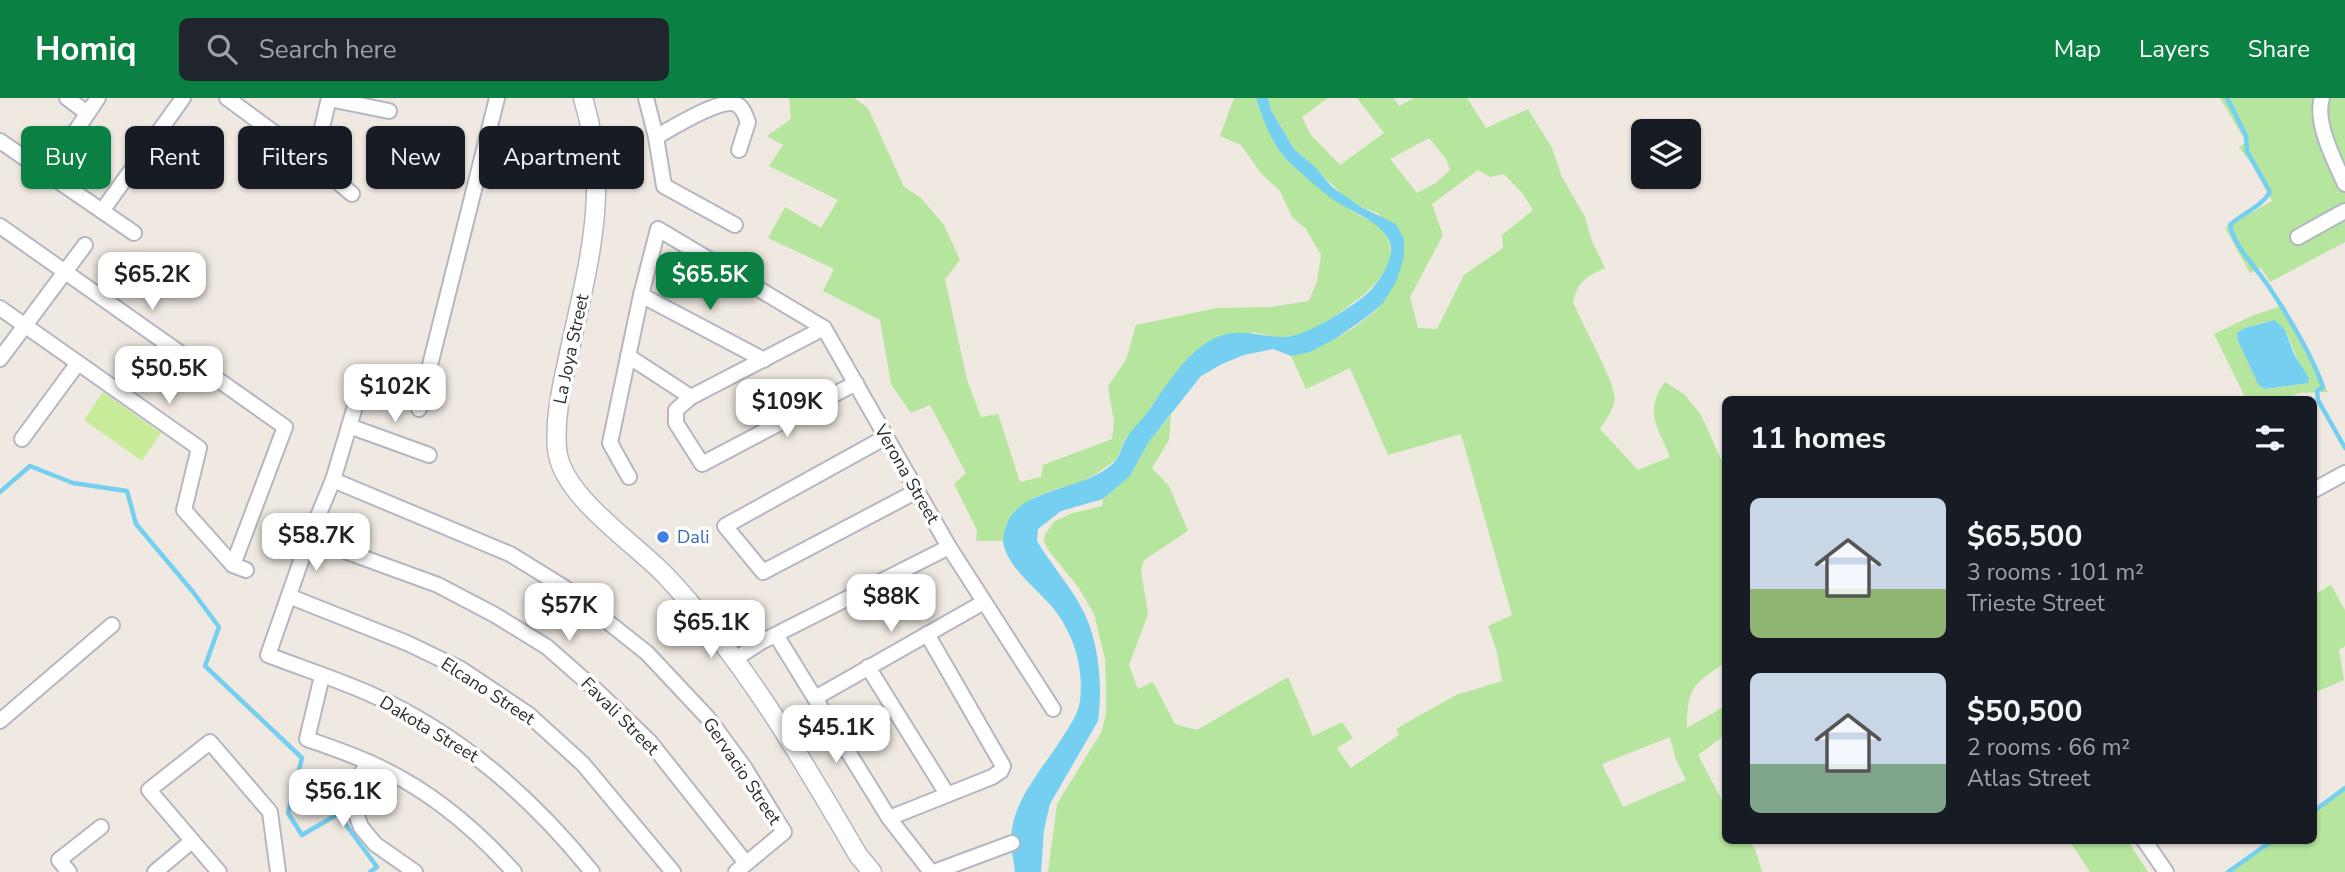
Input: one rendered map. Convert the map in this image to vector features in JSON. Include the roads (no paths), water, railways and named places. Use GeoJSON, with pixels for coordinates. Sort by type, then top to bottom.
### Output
{"type":"FeatureCollection","features":[{"type":"Feature","properties":{"kind":"street"},"geometry":{"type":"LineString","coordinates":[[66,98],[87,113]]}},
{"type":"Feature","properties":{"kind":"street"},"geometry":{"type":"LineString","coordinates":[[78,126],[98,98]]}},
{"type":"Feature","properties":{"kind":"street"},"geometry":{"type":"LineString","coordinates":[[102,211],[183,98]]}},
{"type":"Feature","properties":{"kind":"street"},"geometry":{"type":"LineString","coordinates":[[227,98],[265,126]]}},
{"type":"Feature","properties":{"kind":"street"},"geometry":{"type":"LineString","coordinates":[[249,114],[253,98]]}},
{"type":"Feature","properties":{"kind":"street"},"geometry":{"type":"LineString","coordinates":[[322,126],[329,98],[389,111]]}},
{"type":"Feature","properties":{"kind":"street"},"geometry":{"type":"LineString","coordinates":[[419,409],[497,98]]}},
{"type":"Feature","properties":{"kind":"street","name":"La Joya Street"},"geometry":{"type":"LineString","coordinates":[[583,98],[594,137],[596,220],[592,251],[558,403],[557,451],[569,480],[584,499],[665,575],[735,659],[774,713],[858,855],[872,872]]}},
{"type":"Feature","properties":{"kind":"street"},"geometry":{"type":"LineString","coordinates":[[646,98],[656,136],[664,186],[736,225]]}},
{"type":"Feature","properties":{"kind":"street"},"geometry":{"type":"LineString","coordinates":[[2322,98],[2320,103],[2323,129],[2345,184]]}},
{"type":"Feature","properties":{"kind":"street"},"geometry":{"type":"LineString","coordinates":[[656,136],[721,103],[735,104],[743,110],[748,122],[739,150]]}},
{"type":"Feature","properties":{"kind":"street"},"geometry":{"type":"LineString","coordinates":[[0,141],[21,155]]}},
{"type":"Feature","properties":{"kind":"street"},"geometry":{"type":"LineString","coordinates":[[70,189],[134,233]]}},
{"type":"Feature","properties":{"kind":"street"},"geometry":{"type":"LineString","coordinates":[[346,189],[352,194]]}},
{"type":"Feature","properties":{"kind":"street"},"geometry":{"type":"LineString","coordinates":[[2298,237],[2345,211]]}},
{"type":"Feature","properties":{"kind":"street"},"geometry":{"type":"LineString","coordinates":[[0,226],[285,427],[239,567],[184,510],[200,448],[0,308]]}},
{"type":"Feature","properties":{"kind":"street","name":"Verona Street"},"geometry":{"type":"LineString","coordinates":[[641,295],[658,229],[824,328],[949,547],[1053,709]]}},
{"type":"Feature","properties":{"kind":"street"},"geometry":{"type":"LineString","coordinates":[[0,359],[85,245]]}},
{"type":"Feature","properties":{"kind":"street"},"geometry":{"type":"LineString","coordinates":[[629,477],[610,443],[641,295],[764,360]]}},
{"type":"Feature","properties":{"kind":"street"},"geometry":{"type":"LineString","coordinates":[[824,328],[691,397],[676,410],[676,423],[702,464],[856,383]]}},
{"type":"Feature","properties":{"kind":"street"},"geometry":{"type":"LineString","coordinates":[[628,356],[691,397]]}},
{"type":"Feature","properties":{"kind":"street"},"geometry":{"type":"LineString","coordinates":[[22,439],[78,363]]}},
{"type":"Feature","properties":{"kind":"street"},"geometry":{"type":"LineString","coordinates":[[291,597],[309,538],[333,480],[356,403]]}},
{"type":"Feature","properties":{"kind":"street"},"geometry":{"type":"LineString","coordinates":[[349,426],[429,455]]}},
{"type":"Feature","properties":{"kind":"street"},"geometry":{"type":"LineString","coordinates":[[886,437],[725,526],[763,572],[917,492]]}},
{"type":"Feature","properties":{"kind":"street"},"geometry":{"type":"LineString","coordinates":[[2317,489],[2345,473]]}},
{"type":"Feature","properties":{"kind":"street","name":"Gervacio Street"},"geometry":{"type":"LineString","coordinates":[[333,480],[510,554],[565,588],[647,653],[708,719],[744,767],[784,832],[741,868]]}},
{"type":"Feature","properties":{"kind":"street","name":"Favali Street"},"geometry":{"type":"LineString","coordinates":[[309,538],[438,585],[495,615],[547,648],[650,742],[741,868]]}},
{"type":"Feature","properties":{"kind":"street"},"geometry":{"type":"LineString","coordinates":[[735,659],[776,635],[949,547]]}},
{"type":"Feature","properties":{"kind":"street","name":"Dakota Street"},"geometry":{"type":"LineString","coordinates":[[291,597],[268,655],[369,694],[438,730],[483,760],[529,801],[592,872]]}},
{"type":"Feature","properties":{"kind":"street","name":"Elcano Street"},"geometry":{"type":"LineString","coordinates":[[291,597],[407,643],[461,669],[528,714],[583,764],[673,872]]}},
{"type":"Feature","properties":{"kind":"street"},"geometry":{"type":"LineString","coordinates":[[815,698],[984,602]]}},
{"type":"Feature","properties":{"kind":"street"},"geometry":{"type":"LineString","coordinates":[[0,721],[112,625]]}},
{"type":"Feature","properties":{"kind":"street"},"geometry":{"type":"LineString","coordinates":[[889,818],[1001,771],[1002,762],[927,634]]}},
{"type":"Feature","properties":{"kind":"street"},"geometry":{"type":"LineString","coordinates":[[776,635],[889,818],[932,872],[1012,843]]}},
{"type":"Feature","properties":{"kind":"street"},"geometry":{"type":"LineString","coordinates":[[868,667],[947,794]]}},
{"type":"Feature","properties":{"kind":"street"},"geometry":{"type":"LineString","coordinates":[[322,676],[307,739],[369,762],[426,793],[491,846],[514,872]]}},
{"type":"Feature","properties":{"kind":"street"},"geometry":{"type":"LineString","coordinates":[[219,872],[149,790],[210,742],[271,812],[278,872]]}},
{"type":"Feature","properties":{"kind":"street"},"geometry":{"type":"LineString","coordinates":[[369,762],[354,784],[352,803],[361,827],[375,844],[415,872]]}},
{"type":"Feature","properties":{"kind":"street"},"geometry":{"type":"LineString","coordinates":[[69,872],[59,860],[101,827]]}},
{"type":"Feature","properties":{"kind":"street"},"geometry":{"type":"LineString","coordinates":[[155,872],[192,841]]}},
{"type":"Feature","properties":{"kind":"street"},"geometry":{"type":"LineString","coordinates":[[2147,844],[2166,872]]}},
{"type":"Feature","properties":{"kind":"water"},"geometry":{"type":"Polygon","coordinates":[[[1256,98],[1268,98],[1271,110],[1294,149],[1315,167],[1332,187],[1361,207],[1396,224],[1404,239],[1404,258],[1396,282],[1383,303],[1335,339],[1310,352],[1291,356],[1273,349],[1244,355],[1201,376],[1148,443],[1130,476],[1103,499],[1061,511],[1038,529],[1037,541],[1075,597],[1092,632],[1100,677],[1099,707],[1098,721],[1050,804],[1044,830],[1041,872],[1015,872],[1011,839],[1016,812],[1029,787],[1075,717],[1081,689],[1079,664],[1067,629],[1053,608],[1017,569],[1006,551],[1003,536],[1013,513],[1040,495],[1091,478],[1105,470],[1117,459],[1128,435],[1176,372],[1203,345],[1232,333],[1284,337],[1305,332],[1364,296],[1378,281],[1388,262],[1391,251],[1385,234],[1368,220],[1331,198],[1289,162],[1269,132],[1256,98]]]}},
{"type":"Feature","properties":{"kind":"water"},"geometry":{"type":"Polygon","coordinates":[[[2275,320],[2285,330],[2294,354],[2309,378],[2308,383],[2266,389],[2259,386],[2238,341],[2237,333],[2245,328],[2275,320]]]}},
{"type":"Feature","properties":{"kind":"waterway"},"geometry":{"type":"LineString","coordinates":[[2227,98],[2246,136],[2247,151],[2270,192],[2262,202],[2230,225],[2233,234],[2293,324],[2323,387],[2317,391],[2318,400],[2345,448]]}},
{"type":"Feature","properties":{"kind":"waterway"},"geometry":{"type":"LineString","coordinates":[[0,492],[30,466],[73,483],[127,491],[136,524],[219,627],[205,666],[302,758],[288,813],[302,835],[338,814],[377,867],[370,872]]}},
{"type":"Feature","properties":{"kind":"waterway"},"geometry":{"type":"LineString","coordinates":[[2317,809],[2345,788]]}},
{"type":"Feature","properties":{"kind":"waterway"},"geometry":{"type":"LineString","coordinates":[[2228,872],[2267,844]]}},
{"type":"Feature","properties":{"kind":"place","name":"Dali"},"geometry":{"type":"Point","coordinates":[663,537]}}]}
